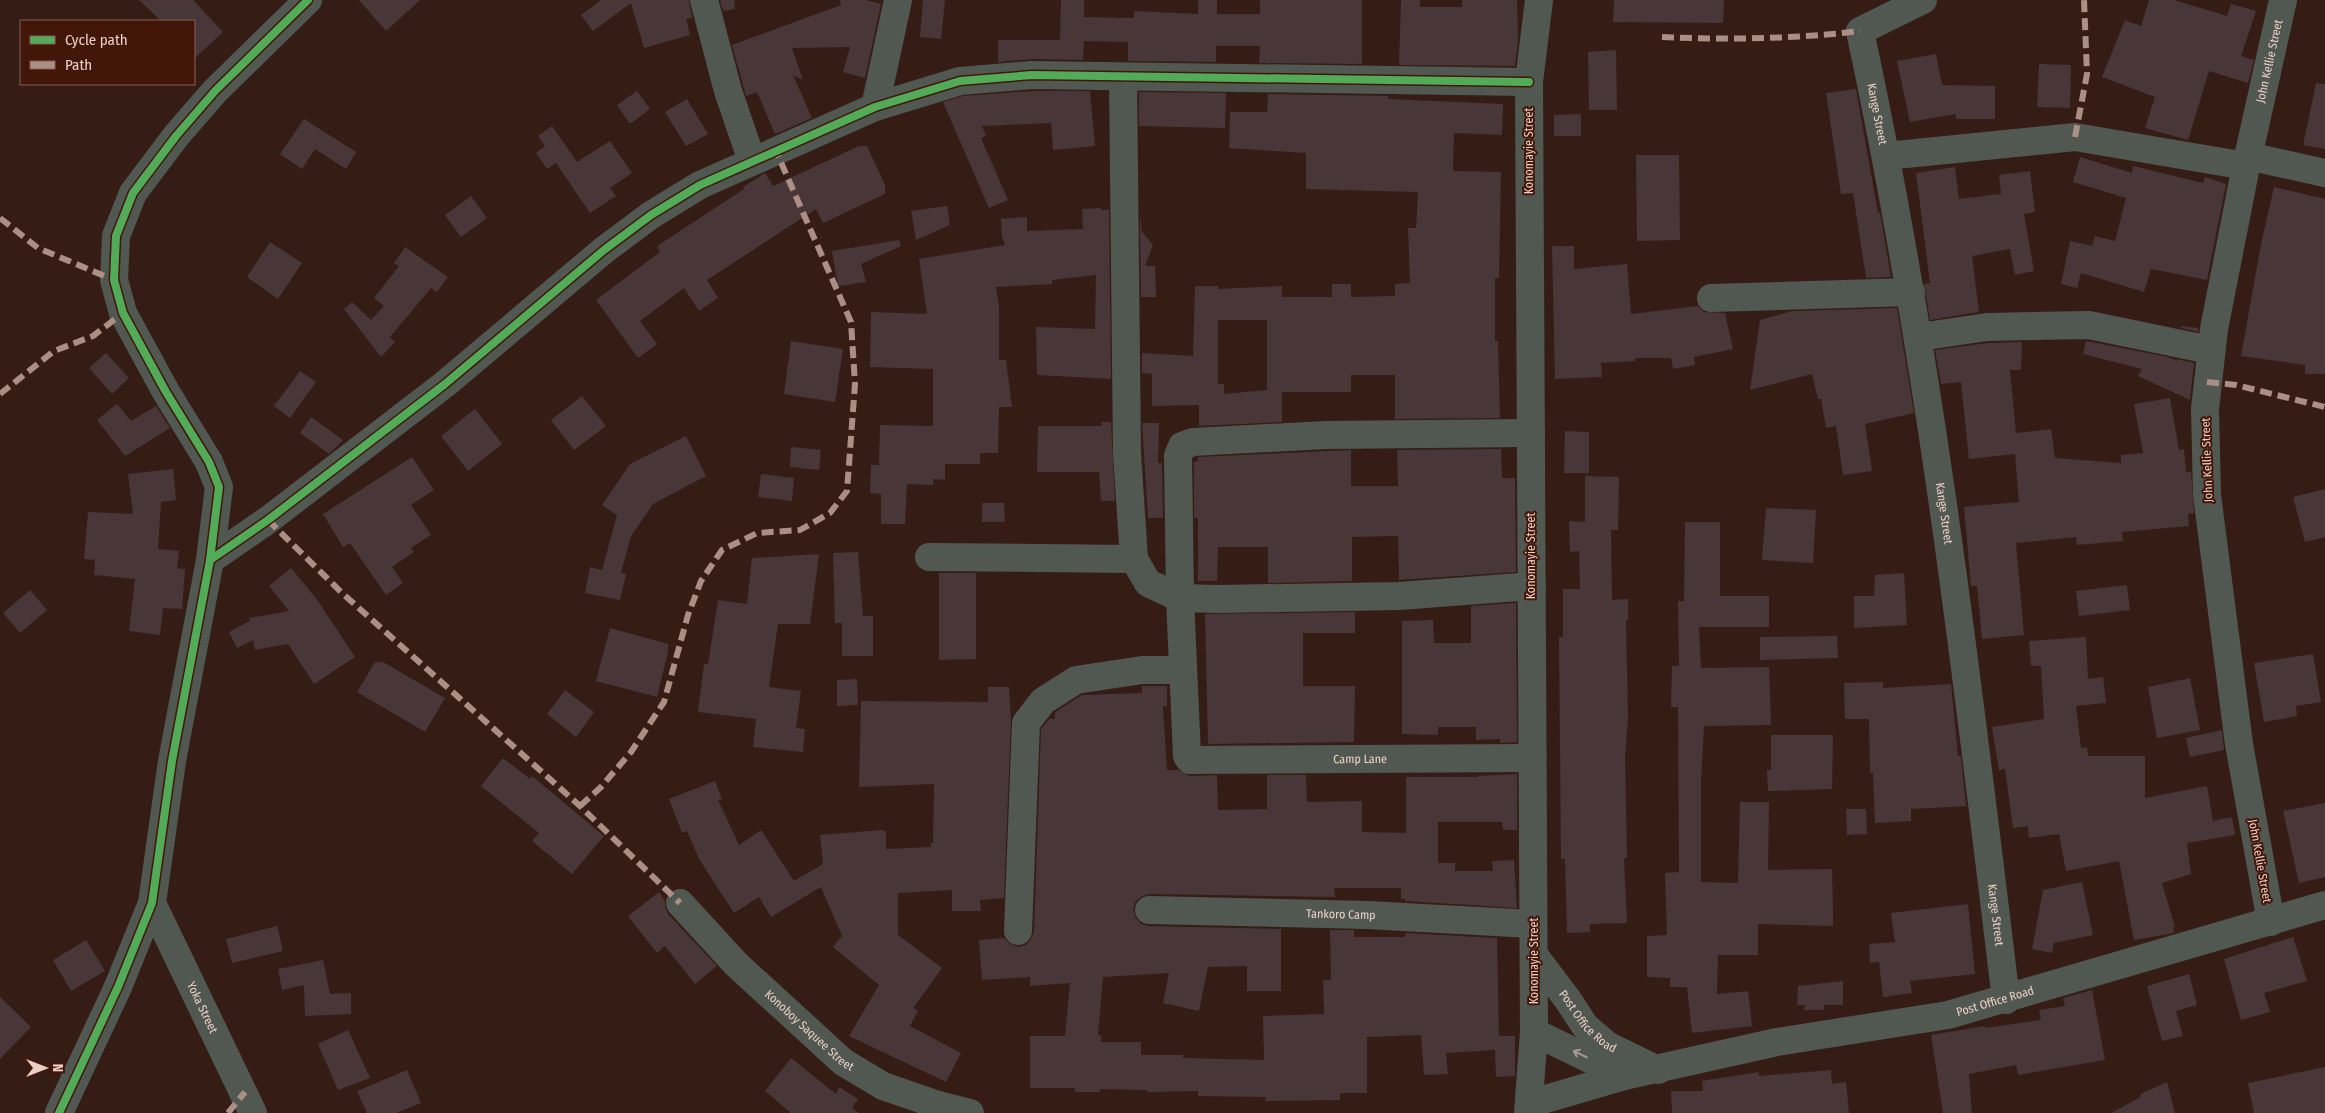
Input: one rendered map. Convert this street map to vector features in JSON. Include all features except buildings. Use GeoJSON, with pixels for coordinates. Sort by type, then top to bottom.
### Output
{"type":"FeatureCollection","features":[{"type":"Feature","properties":{"kind":"street"},"geometry":{"type":"LineString","coordinates":[[59,1113],[118,987],[152,904],[172,761],[210,560],[219,487],[209,462],[166,392],[124,313],[114,280],[116,236],[133,193],[176,136],[215,91],[308,0]]}},
{"type":"Feature","properties":{"kind":"street"},"geometry":{"type":"LineString","coordinates":[[704,0],[728,90],[752,161]]}},
{"type":"Feature","properties":{"kind":"street"},"geometry":{"type":"LineString","coordinates":[[875,107],[898,0]]}},
{"type":"Feature","properties":{"kind":"street","name":"Konomayie Street"},"geometry":{"type":"LineString","coordinates":[[1529,1109],[1534,1032],[1534,955],[1529,82],[1539,0]]}},
{"type":"Feature","properties":{"kind":"street","name":"Kange Street"},"geometry":{"type":"LineString","coordinates":[[1923,0],[1860,32],[1886,156],[1919,337],[1957,606],[2006,1000]]}},
{"type":"Feature","properties":{"kind":"street","name":"John Kellie Street"},"geometry":{"type":"LineString","coordinates":[[2271,922],[2239,744],[2207,495],[2205,409],[2210,350],[2247,161],[2283,0]]}},
{"type":"Feature","properties":{"kind":"street"},"geometry":{"type":"LineString","coordinates":[[210,560],[268,520],[445,384],[604,250],[644,221],[700,184],[875,107],[960,81],[1032,75],[1529,82]]}},
{"type":"Feature","properties":{"kind":"street"},"geometry":{"type":"LineString","coordinates":[[1123,77],[1127,453],[1134,559],[1148,583],[1180,598],[1399,596],[1532,586]]}},
{"type":"Feature","properties":{"kind":"street"},"geometry":{"type":"LineString","coordinates":[[1886,156],[2075,137],[2325,172]]}},
{"type":"Feature","properties":{"kind":"street"},"geometry":{"type":"LineString","coordinates":[[1711,298],[1911,292]]}},
{"type":"Feature","properties":{"kind":"street"},"geometry":{"type":"LineString","coordinates":[[1919,337],[1987,327],[2089,324],[2210,350]]}},
{"type":"Feature","properties":{"kind":"street"},"geometry":{"type":"LineString","coordinates":[[1018,931],[1026,723],[1043,701],[1076,680],[1142,670],[1182,670],[1178,456],[1182,446],[1193,442],[1326,435],[1531,433]]}},
{"type":"Feature","properties":{"kind":"street"},"geometry":{"type":"LineString","coordinates":[[929,557],[1134,559]]}},
{"type":"Feature","properties":{"kind":"street","name":"Camp Lane"},"geometry":{"type":"LineString","coordinates":[[1182,670],[1187,756],[1194,762],[1532,758]]}},
{"type":"Feature","properties":{"kind":"street","name":"Konoboy Saquee Street"},"geometry":{"type":"LineString","coordinates":[[680,903],[736,964],[844,1062],[883,1086],[935,1104],[970,1113]]}},
{"type":"Feature","properties":{"kind":"street","name":"Yoka Street"},"geometry":{"type":"LineString","coordinates":[[152,904],[253,1113]]}},
{"type":"Feature","properties":{"kind":"street","name":"Post Office Road"},"geometry":{"type":"LineString","coordinates":[[1529,1109],[1624,1076],[1658,1070],[1777,1042],[1948,1015],[2006,1000],[2325,906]]}},
{"type":"Feature","properties":{"kind":"street","name":"Tankoro Camp"},"geometry":{"type":"LineString","coordinates":[[1149,910],[1367,915],[1533,924]]}},
{"type":"Feature","properties":{"kind":"street","name":"Post Office Road"},"geometry":{"type":"LineString","coordinates":[[1534,955],[1585,1026],[1607,1045],[1658,1070]]}},
{"type":"Feature","properties":{"kind":"street","name":"Post Office Road"},"geometry":{"type":"LineString","coordinates":[[1534,1032],[1624,1076]]}},
{"type":"Feature","properties":{"kind":"marked path"},"geometry":{"type":"LineString","coordinates":[[2075,137],[2087,74],[2084,0]]}},
{"type":"Feature","properties":{"kind":"marked path"},"geometry":{"type":"LineString","coordinates":[[1662,37],[1761,38],[1811,36],[1860,31]]}},
{"type":"Feature","properties":{"kind":"marked path"},"geometry":{"type":"LineString","coordinates":[[580,806],[601,787],[631,752],[664,702],[688,615],[701,581],[722,550],[757,533],[800,530],[830,513],[847,491],[855,384],[851,322],[776,151]]}},
{"type":"Feature","properties":{"kind":"marked path"},"geometry":{"type":"LineString","coordinates":[[0,218],[38,248],[114,280]]}},
{"type":"Feature","properties":{"kind":"marked path"},"geometry":{"type":"LineString","coordinates":[[0,394],[54,351],[93,336],[123,313]]}},
{"type":"Feature","properties":{"kind":"marked path"},"geometry":{"type":"LineString","coordinates":[[2207,382],[2236,385],[2325,407]]}},
{"type":"Feature","properties":{"kind":"marked path"},"geometry":{"type":"LineString","coordinates":[[268,520],[341,592],[580,806],[680,903]]}},
{"type":"Feature","properties":{"kind":"marked path"},"geometry":{"type":"LineString","coordinates":[[228,1113],[245,1092]]}},
{"type":"Feature","properties":{"kind":"cycle path"},"geometry":{"type":"LineString","coordinates":[[59,1113],[118,987],[152,903],[172,761],[210,560],[219,487],[209,462],[166,392],[123,313],[114,280],[116,236],[133,193],[176,136],[215,91],[308,0]]}},
{"type":"Feature","properties":{"kind":"cycle path"},"geometry":{"type":"LineString","coordinates":[[210,560],[268,520],[445,384],[604,250],[651,215],[700,185],[875,107],[960,81],[1032,75],[1529,82]]}}]}
